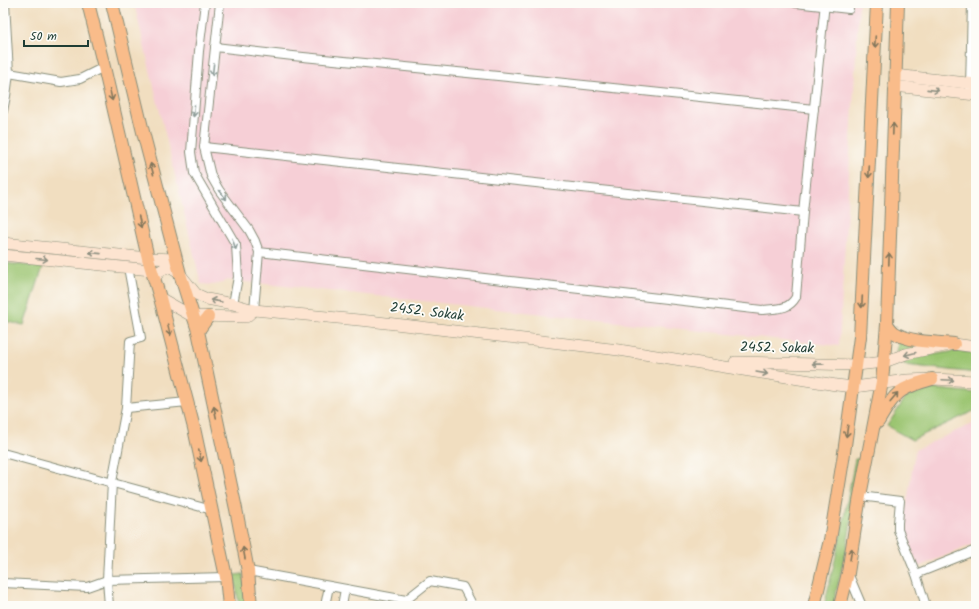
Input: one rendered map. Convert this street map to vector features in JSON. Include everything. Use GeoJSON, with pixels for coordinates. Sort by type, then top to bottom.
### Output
{"type":"FeatureCollection","features":[{"type":"Feature","properties":{"kind":"main road"},"geometry":{"type":"LineString","coordinates":[[88,3],[151,269],[187,402],[226,577],[229,606]]}},
{"type":"Feature","properties":{"kind":"main road"},"geometry":{"type":"LineString","coordinates":[[112,3],[144,136],[176,259],[192,316],[198,331],[248,571],[251,606]]}},
{"type":"Feature","properties":{"kind":"main road"},"geometry":{"type":"LineString","coordinates":[[814,605],[830,540],[854,386],[860,337],[877,3]]}},
{"type":"Feature","properties":{"kind":"main road"},"geometry":{"type":"LineString","coordinates":[[840,606],[848,574],[860,496],[882,382],[884,362],[887,324],[894,81],[898,3]]}},
{"type":"Feature","properties":{"kind":"main road"},"geometry":{"type":"LineString","coordinates":[[894,81],[973,89]]}},
{"type":"Feature","properties":{"kind":"main road"},"geometry":{"type":"LineString","coordinates":[[3,243],[160,271],[165,268],[171,268],[180,274],[196,294],[207,299],[254,310]]}},
{"type":"Feature","properties":{"kind":"main road"},"geometry":{"type":"LineString","coordinates":[[3,255],[151,269],[176,259]]}},
{"type":"Feature","properties":{"kind":"main road","name":"2452. Sokak"},"geometry":{"type":"LineString","coordinates":[[160,298],[192,316],[246,317],[254,310],[393,323],[620,350],[696,361],[836,385],[854,386],[882,382],[932,379],[976,381]]}},
{"type":"Feature","properties":{"kind":"main road"},"geometry":{"type":"LineString","coordinates":[[198,331],[208,317]]}},
{"type":"Feature","properties":{"kind":"main road"},"geometry":{"type":"LineString","coordinates":[[887,324],[894,333],[906,338],[919,341],[954,344]]}},
{"type":"Feature","properties":{"kind":"main road","name":"2452. Sokak"},"geometry":{"type":"LineString","coordinates":[[696,361],[857,365],[884,362],[906,354],[954,344],[976,346]]}},
{"type":"Feature","properties":{"kind":"main road"},"geometry":{"type":"LineString","coordinates":[[873,430],[893,398],[900,390],[932,379]]}},
{"type":"Feature","properties":{"kind":"street"},"geometry":{"type":"LineString","coordinates":[[3,111],[9,73],[4,3]]}},
{"type":"Feature","properties":{"kind":"street"},"geometry":{"type":"LineString","coordinates":[[205,3],[199,51],[191,152],[194,173],[236,246],[238,276],[233,304]]}},
{"type":"Feature","properties":{"kind":"street"},"geometry":{"type":"LineString","coordinates":[[220,3],[204,147],[211,176],[218,190],[249,230],[259,252],[254,310]]}},
{"type":"Feature","properties":{"kind":"street"},"geometry":{"type":"LineString","coordinates":[[795,3],[849,8]]}},
{"type":"Feature","properties":{"kind":"street"},"geometry":{"type":"LineString","coordinates":[[972,3],[973,89]]}},
{"type":"Feature","properties":{"kind":"street"},"geometry":{"type":"LineString","coordinates":[[259,252],[762,310],[785,307],[792,304],[796,297],[824,5]]}},
{"type":"Feature","properties":{"kind":"street"},"geometry":{"type":"LineString","coordinates":[[215,46],[293,56],[814,109]]}},
{"type":"Feature","properties":{"kind":"street"},"geometry":{"type":"LineString","coordinates":[[9,73],[61,82],[80,80],[104,68]]}},
{"type":"Feature","properties":{"kind":"street"},"geometry":{"type":"LineString","coordinates":[[204,147],[803,212]]}},
{"type":"Feature","properties":{"kind":"street"},"geometry":{"type":"LineString","coordinates":[[109,606],[107,580],[112,482],[126,408],[130,341],[141,338],[128,267]]}},
{"type":"Feature","properties":{"kind":"street"},"geometry":{"type":"LineString","coordinates":[[126,408],[187,402]]}},
{"type":"Feature","properties":{"kind":"street"},"geometry":{"type":"LineString","coordinates":[[3,453],[212,510]]}},
{"type":"Feature","properties":{"kind":"street"},"geometry":{"type":"LineString","coordinates":[[860,496],[900,501],[898,530],[916,574],[926,606]]}},
{"type":"Feature","properties":{"kind":"street"},"geometry":{"type":"LineString","coordinates":[[916,574],[976,550]]}},
{"type":"Feature","properties":{"kind":"street"},"geometry":{"type":"LineString","coordinates":[[248,571],[406,600],[430,581],[463,587],[472,606]]}},
{"type":"Feature","properties":{"kind":"street"},"geometry":{"type":"LineString","coordinates":[[848,574],[862,606]]}},
{"type":"Feature","properties":{"kind":"street"},"geometry":{"type":"LineString","coordinates":[[3,583],[87,586],[107,580],[226,577]]}},
{"type":"Feature","properties":{"kind":"street"},"geometry":{"type":"LineString","coordinates":[[325,606],[329,586]]}},
{"type":"Feature","properties":{"kind":"street"},"geometry":{"type":"LineString","coordinates":[[342,606],[345,588]]}},
{"type":"Feature","properties":{"kind":"shaded area"},"geometry":{"type":"Polygon","coordinates":[[[134,3],[859,3],[839,346],[228,280],[213,285],[201,284],[134,3]]]}},
{"type":"Feature","properties":{"kind":"shaded area"},"geometry":{"type":"Polygon","coordinates":[[[976,422],[976,543],[918,567],[903,529],[915,450],[976,422]]]}},
{"type":"Feature","properties":{"kind":"green space"},"geometry":{"type":"Polygon","coordinates":[[[3,263],[43,267],[24,325],[3,321],[3,263]]]}},
{"type":"Feature","properties":{"kind":"green space"},"geometry":{"type":"Polygon","coordinates":[[[898,340],[927,346],[897,353],[898,340]]]}},
{"type":"Feature","properties":{"kind":"green space"},"geometry":{"type":"Polygon","coordinates":[[[956,351],[976,353],[976,373],[905,365],[902,360],[956,351]]]}},
{"type":"Feature","properties":{"kind":"green space"},"geometry":{"type":"Polygon","coordinates":[[[927,388],[976,393],[976,410],[912,440],[887,426],[906,397],[927,388]]]}},
{"type":"Feature","properties":{"kind":"green space"},"geometry":{"type":"Polygon","coordinates":[[[855,459],[862,459],[847,546],[833,606],[824,606],[839,543],[855,459]]]}},
{"type":"Feature","properties":{"kind":"green space"},"geometry":{"type":"Polygon","coordinates":[[[243,574],[247,606],[239,606],[234,575],[243,574]]]}}]}
